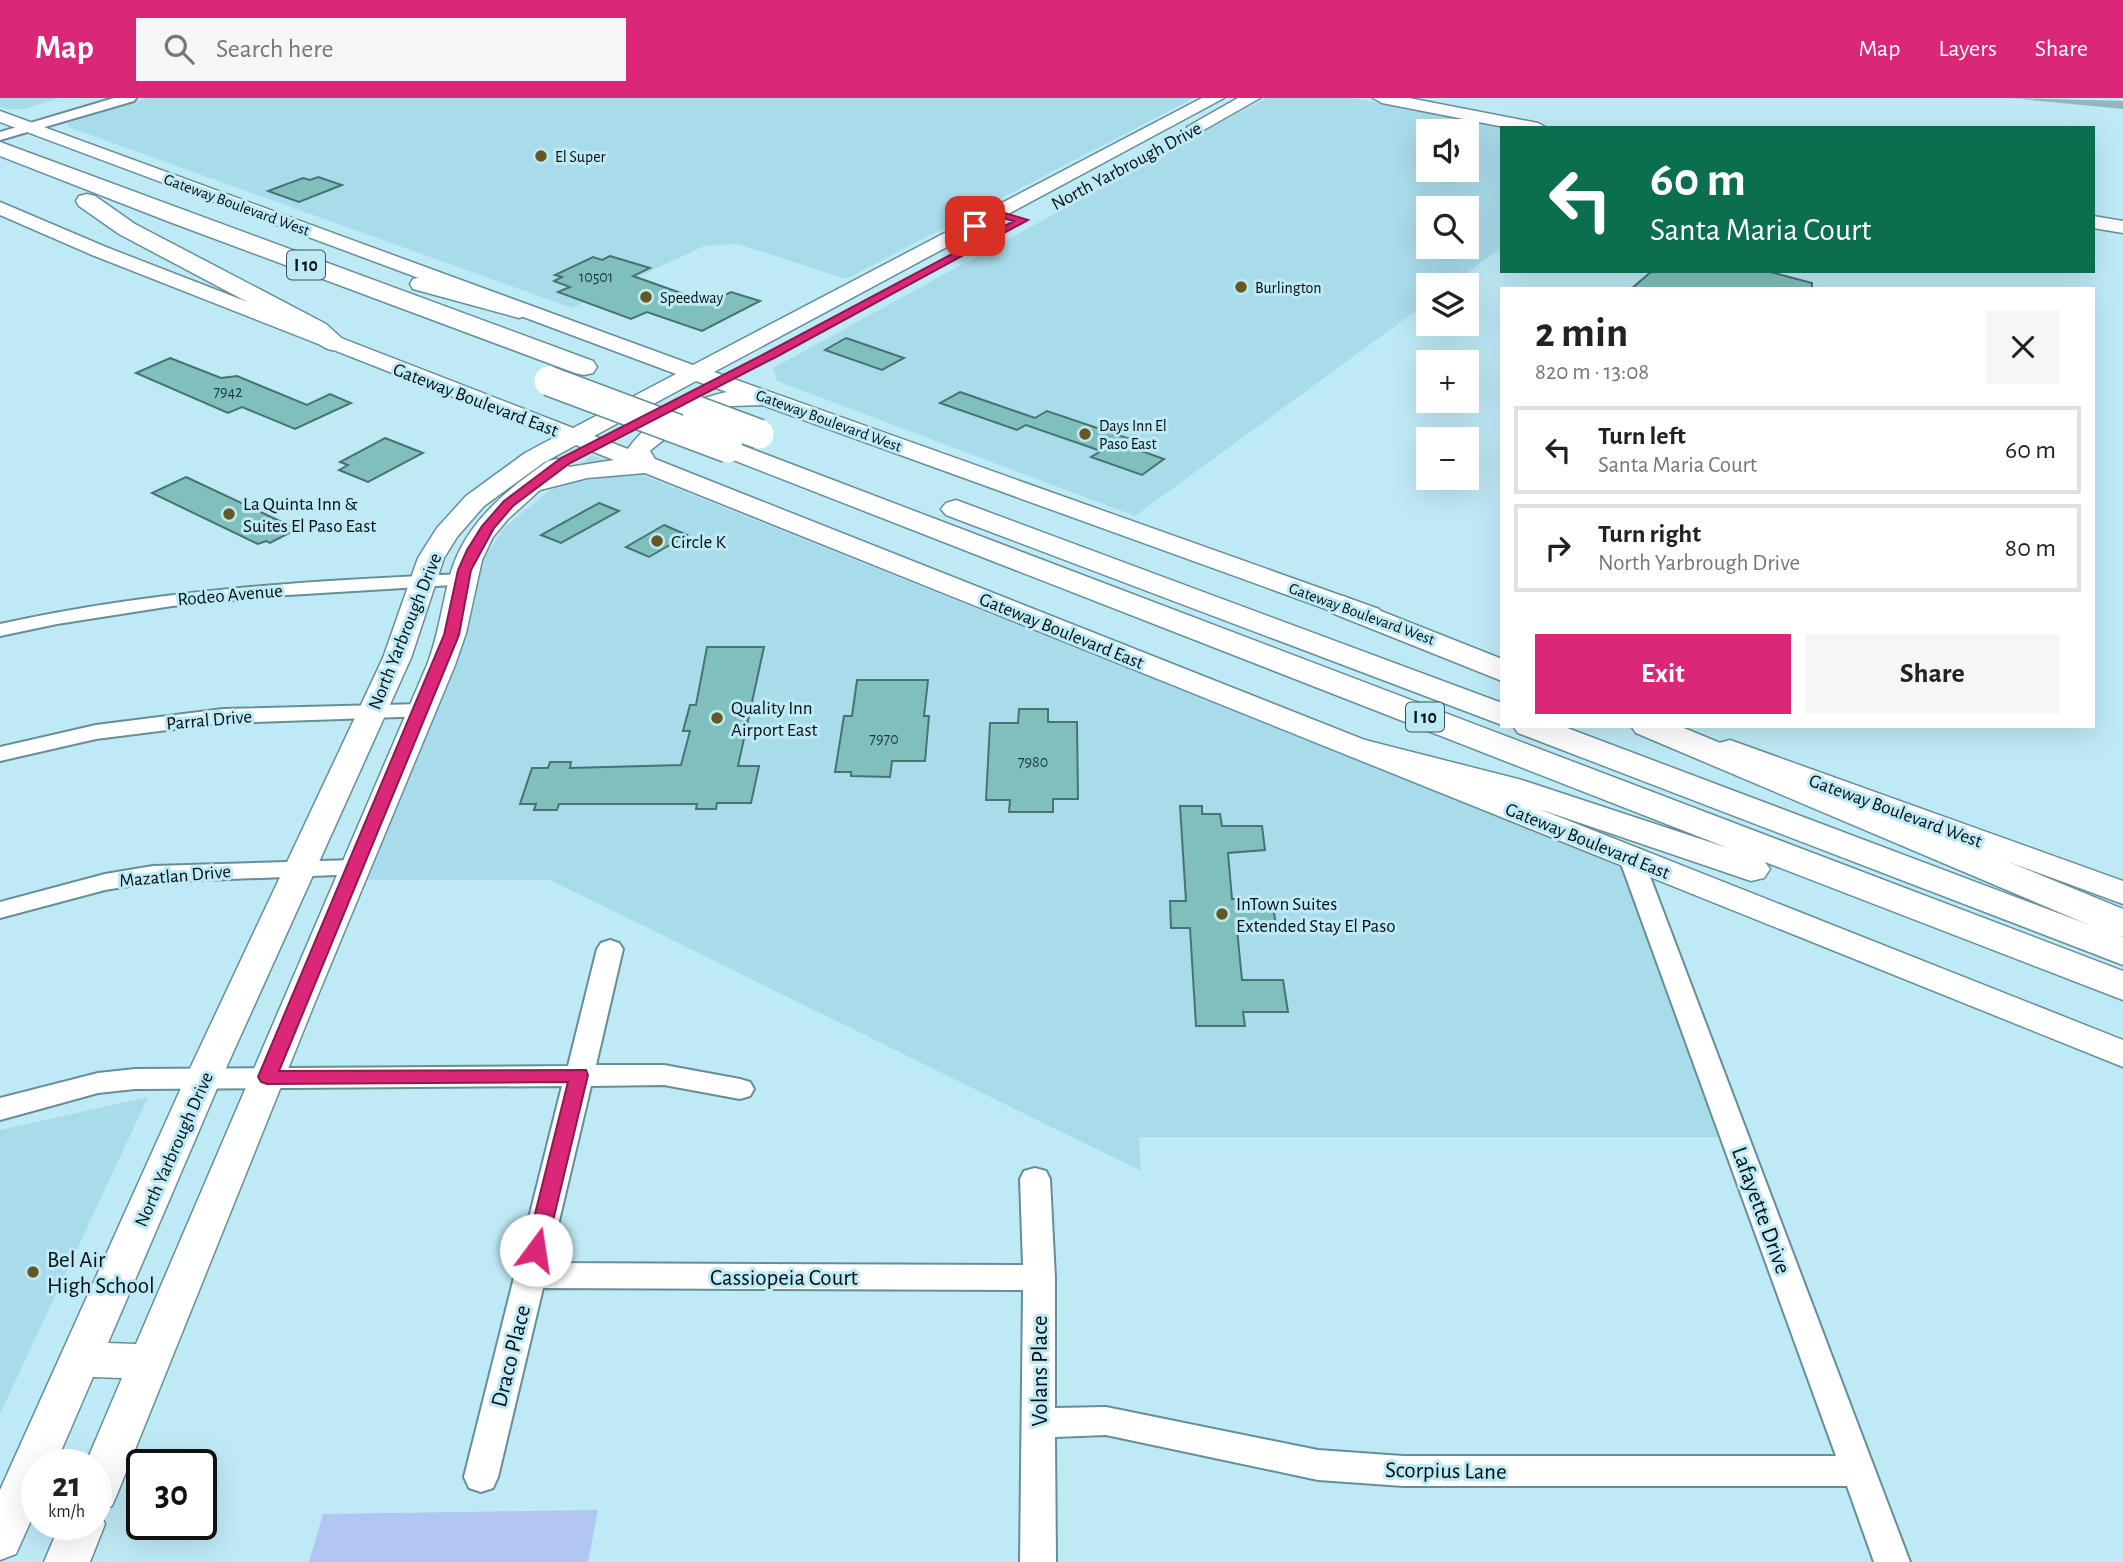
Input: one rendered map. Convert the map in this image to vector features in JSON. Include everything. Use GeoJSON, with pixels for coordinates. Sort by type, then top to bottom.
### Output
{"type":"FeatureCollection","features":[{"type":"Feature","properties":{"kind":"highway","name":"I 10"},"geometry":{"type":"LineString","coordinates":[[0,148],[1500,714]]}},
{"type":"Feature","properties":{"kind":"highway","name":"I 10"},"geometry":{"type":"LineString","coordinates":[[0,169],[472,351]]}},
{"type":"Feature","properties":{"kind":"highway"},"geometry":{"type":"LineString","coordinates":[[87,201],[127,229],[317,329],[335,344]]}},
{"type":"Feature","properties":{"kind":"highway"},"geometry":{"type":"LineString","coordinates":[[175,216],[257,235],[519,310]]}},
{"type":"Feature","properties":{"kind":"highway","name":"I 10"},"geometry":{"type":"LineString","coordinates":[[524,371],[2123,986]]}},
{"type":"Feature","properties":{"kind":"highway"},"geometry":{"type":"LineString","coordinates":[[1343,606],[1500,670]]}},
{"type":"Feature","properties":{"kind":"highway"},"geometry":{"type":"LineString","coordinates":[[1535,728],[2123,952]]}},
{"type":"Feature","properties":{"kind":"highway"},"geometry":{"type":"LineString","coordinates":[[1653,728],[2123,924]]}},
{"type":"Feature","properties":{"kind":"highway"},"geometry":{"type":"LineString","coordinates":[[1361,749],[1455,771],[1684,845],[2123,1009]]}},
{"type":"Feature","properties":{"kind":"main road","name":"North Yarbrough Drive"},"geometry":{"type":"LineString","coordinates":[[0,1539],[82,1359],[204,1077],[397,658],[421,582],[436,550],[459,517],[475,501],[519,480],[699,372],[762,358],[998,214],[1215,98]]}},
{"type":"Feature","properties":{"kind":"main road","name":"North Yarbrough Drive"},"geometry":{"type":"LineString","coordinates":[[584,441],[722,380],[1251,98]]}},
{"type":"Feature","properties":{"kind":"main road"},"geometry":{"type":"LineString","coordinates":[[1382,98],[1528,126]]}},
{"type":"Feature","properties":{"kind":"main road","name":"Gateway Boulevard West"},"geometry":{"type":"LineString","coordinates":[[8,125],[56,137],[519,310],[722,380],[1500,663]]}},
{"type":"Feature","properties":{"kind":"main road"},"geometry":{"type":"LineString","coordinates":[[0,141],[20,137],[56,137]]}},
{"type":"Feature","properties":{"kind":"main road","name":"Gateway Boulevard East"},"geometry":{"type":"LineString","coordinates":[[3,211],[650,466],[2123,1054]]}},
{"type":"Feature","properties":{"kind":"main road"},"geometry":{"type":"LineString","coordinates":[[998,214],[1023,220]]}},
{"type":"Feature","properties":{"kind":"main road"},"geometry":{"type":"LineString","coordinates":[[2095,222],[2123,227]]}},
{"type":"Feature","properties":{"kind":"main road"},"geometry":{"type":"LineString","coordinates":[[516,414],[572,416],[587,412],[653,374],[655,366],[650,355],[762,358],[759,385],[774,399]]}},
{"type":"Feature","properties":{"kind":"main road"},"geometry":{"type":"LineString","coordinates":[[650,466],[638,450],[651,434],[712,403],[751,398],[774,399]]}},
{"type":"Feature","properties":{"kind":"main road"},"geometry":{"type":"LineString","coordinates":[[516,414],[530,440],[519,480],[592,468],[650,466]]}},
{"type":"Feature","properties":{"kind":"main road","name":"North Yarbrough Drive"},"geometry":{"type":"LineString","coordinates":[[112,1453],[452,635],[462,580],[473,550],[519,480]]}},
{"type":"Feature","properties":{"kind":"main road","name":"Gateway Boulevard West"},"geometry":{"type":"LineString","coordinates":[[1674,728],[2123,893]]}},
{"type":"Feature","properties":{"kind":"main road"},"geometry":{"type":"LineString","coordinates":[[82,1359],[150,1362]]}},
{"type":"Feature","properties":{"kind":"main road"},"geometry":{"type":"LineString","coordinates":[[68,1562],[77,1540]]}},
{"type":"Feature","properties":{"kind":"street"},"geometry":{"type":"LineString","coordinates":[[8,125],[83,98]]}},
{"type":"Feature","properties":{"kind":"street"},"geometry":{"type":"LineString","coordinates":[[8,125],[129,98]]}},
{"type":"Feature","properties":{"kind":"street","name":"Rodeo Avenue"},"geometry":{"type":"LineString","coordinates":[[0,631],[90,612],[201,596],[462,580]]}},
{"type":"Feature","properties":{"kind":"street","name":"Parral Drive"},"geometry":{"type":"LineString","coordinates":[[0,754],[96,732],[168,721],[223,716],[421,711]]}},
{"type":"Feature","properties":{"kind":"street","name":"Lafayette Drive"},"geometry":{"type":"LineString","coordinates":[[1631,858],[1892,1562]]}},
{"type":"Feature","properties":{"kind":"street","name":"Mazatlan Drive"},"geometry":{"type":"LineString","coordinates":[[0,910],[105,882],[153,874],[353,868]]}},
{"type":"Feature","properties":{"kind":"street","name":"Draco Place"},"geometry":{"type":"LineString","coordinates":[[481,1477],[610,949]]}},
{"type":"Feature","properties":{"kind":"street"},"geometry":{"type":"LineString","coordinates":[[0,1109],[98,1083],[204,1077],[664,1075],[740,1089]]}},
{"type":"Feature","properties":{"kind":"street","name":"Volans Place"},"geometry":{"type":"LineString","coordinates":[[1035,1179],[1039,1278],[1038,1562]]}},
{"type":"Feature","properties":{"kind":"street","name":"Cassiopeia Court"},"geometry":{"type":"LineString","coordinates":[[530,1275],[1039,1278]]}},
{"type":"Feature","properties":{"kind":"street","name":"Scorpius Lane"},"geometry":{"type":"LineString","coordinates":[[1039,1423],[1106,1420],[1318,1465],[1403,1471],[1858,1471]]}},
{"type":"Feature","properties":{"kind":"shaded area"},"geometry":{"type":"Polygon","coordinates":[[[0,98],[60,98],[24,109],[7,109],[0,107],[0,98]]]}},
{"type":"Feature","properties":{"kind":"shaded area"},"geometry":{"type":"Polygon","coordinates":[[[147,98],[1194,98],[846,279],[738,244],[704,246],[572,308],[68,127],[68,123],[147,98]]]}},
{"type":"Feature","properties":{"kind":"shaded area"},"geometry":{"type":"Polygon","coordinates":[[[1266,98],[1354,98],[1460,119],[1416,119],[1416,182],[1479,182],[1479,123],[1500,127],[1500,249],[1467,273],[1416,273],[1416,311],[1135,516],[777,381],[773,368],[1266,98]]]}},
{"type":"Feature","properties":{"kind":"shaded area"},"geometry":{"type":"Polygon","coordinates":[[[2010,98],[2123,101],[2123,109],[2010,98]]]}},
{"type":"Feature","properties":{"kind":"shaded area"},"geometry":{"type":"Polygon","coordinates":[[[592,455],[1622,866],[1727,1137],[1139,1137],[1141,1171],[550,880],[359,880],[469,613],[483,560],[504,528],[592,455]]]}},
{"type":"Feature","properties":{"kind":"shaded area","name":"Bel Air High School"},"geometry":{"type":"Polygon","coordinates":[[[148,1097],[0,1414],[0,1130],[148,1097]]]}},
{"type":"Feature","properties":{"kind":"shaded area"},"geometry":{"type":"Polygon","coordinates":[[[598,1510],[588,1562],[309,1562],[323,1514],[598,1510]]]}},
{"type":"Feature","properties":{"kind":"building"},"geometry":{"type":"Polygon","coordinates":[[[318,177],[342,185],[299,202],[268,191],[303,178],[310,180],[318,177]]]}},
{"type":"Feature","properties":{"kind":"building"},"geometry":{"type":"Polygon","coordinates":[[[610,256],[650,268],[633,276],[709,303],[731,292],[760,301],[702,331],[647,312],[631,319],[558,292],[570,287],[554,281],[562,277],[555,275],[593,257],[602,260],[610,256]]]}},
{"type":"Feature","properties":{"kind":"building"},"geometry":{"type":"Polygon","coordinates":[[[1650,273],[1774,273],[1812,283],[1812,287],[1633,287],[1650,273]]]}},
{"type":"Feature","properties":{"kind":"building"},"geometry":{"type":"Polygon","coordinates":[[[846,338],[904,358],[882,370],[825,350],[846,338]]]}},
{"type":"Feature","properties":{"kind":"building"},"geometry":{"type":"Polygon","coordinates":[[[170,358],[221,378],[237,376],[307,405],[330,394],[351,403],[295,429],[242,407],[228,413],[136,373],[170,358]]]}},
{"type":"Feature","properties":{"kind":"building","name":"Days Inn El Paso East"},"geometry":{"type":"Polygon","coordinates":[[[960,392],[1035,418],[1047,411],[1127,438],[1119,443],[1164,459],[1142,475],[1091,457],[1101,451],[1026,425],[1017,430],[940,403],[960,392]]]}},
{"type":"Feature","properties":{"kind":"building"},"geometry":{"type":"Polygon","coordinates":[[[385,438],[423,453],[368,482],[339,470],[348,465],[340,462],[385,438]]]}},
{"type":"Feature","properties":{"kind":"building","name":"La Quinta Inn & Suites El Paso East"},"geometry":{"type":"Polygon","coordinates":[[[186,477],[297,529],[270,543],[266,541],[258,544],[152,493],[186,477]]]}},
{"type":"Feature","properties":{"kind":"building","name":"Circle K"},"geometry":{"type":"Polygon","coordinates":[[[599,503],[619,511],[561,543],[541,535],[599,503]]]}},
{"type":"Feature","properties":{"kind":"building","name":"Circle K"},"geometry":{"type":"Polygon","coordinates":[[[664,525],[687,535],[649,557],[626,547],[664,525]]]}},
{"type":"Feature","properties":{"kind":"building","name":"Quality Inn Airport East"},"geometry":{"type":"Polygon","coordinates":[[[707,647],[764,647],[738,766],[759,766],[751,803],[717,803],[716,809],[696,809],[697,804],[559,804],[557,810],[534,810],[536,804],[520,804],[532,768],[548,768],[550,762],[571,762],[570,768],[681,765],[690,731],[683,731],[690,705],[696,705],[707,647]]]}},
{"type":"Feature","properties":{"kind":"building"},"geometry":{"type":"Polygon","coordinates":[[[857,680],[928,680],[924,716],[929,716],[925,761],[892,761],[890,777],[851,776],[851,772],[835,772],[844,716],[852,716],[857,680]]]}},
{"type":"Feature","properties":{"kind":"building"},"geometry":{"type":"Polygon","coordinates":[[[1019,709],[1048,709],[1048,722],[1077,722],[1078,799],[1053,799],[1053,812],[1009,812],[1010,800],[986,800],[990,723],[1018,723],[1019,709]]]}},
{"type":"Feature","properties":{"kind":"building","name":"InTown Suites Extended Stay El Paso"},"geometry":{"type":"Polygon","coordinates":[[[1180,806],[1202,806],[1202,814],[1220,814],[1222,826],[1262,826],[1265,850],[1228,853],[1232,899],[1272,899],[1276,926],[1237,929],[1242,980],[1283,980],[1288,1012],[1243,1012],[1245,1026],[1196,1026],[1190,928],[1171,928],[1170,901],[1186,901],[1180,806]]]}},
{"type":"Feature","properties":{"kind":"place","name":"El Super"},"geometry":{"type":"Point","coordinates":[541,156]}},
{"type":"Feature","properties":{"kind":"place","name":"Burlington"},"geometry":{"type":"Point","coordinates":[1241,287]}},
{"type":"Feature","properties":{"kind":"place","name":"Speedway"},"geometry":{"type":"Point","coordinates":[646,297]}},
{"type":"Feature","properties":{"kind":"place","name":"Days Inn El Paso East"},"geometry":{"type":"Point","coordinates":[1085,434]}},
{"type":"Feature","properties":{"kind":"place","name":"La Quinta Inn & Suites El Paso East"},"geometry":{"type":"Point","coordinates":[229,514]}},
{"type":"Feature","properties":{"kind":"place","name":"Circle K"},"geometry":{"type":"Point","coordinates":[657,541]}},
{"type":"Feature","properties":{"kind":"place","name":"Quality Inn Airport East"},"geometry":{"type":"Point","coordinates":[717,718]}},
{"type":"Feature","properties":{"kind":"place","name":"InTown Suites Extended Stay El Paso"},"geometry":{"type":"Point","coordinates":[1222,914]}},
{"type":"Feature","properties":{"kind":"place","name":"Bel Air High School"},"geometry":{"type":"Point","coordinates":[33,1272]}},
{"type":"Feature","properties":{"kind":"route"},"geometry":{"type":"LineString","coordinates":[[536,1250],[579,1075],[267,1077],[452,635],[464,570],[489,526],[509,503],[565,461],[1023,220],[998,214],[975,226]]}}]}
